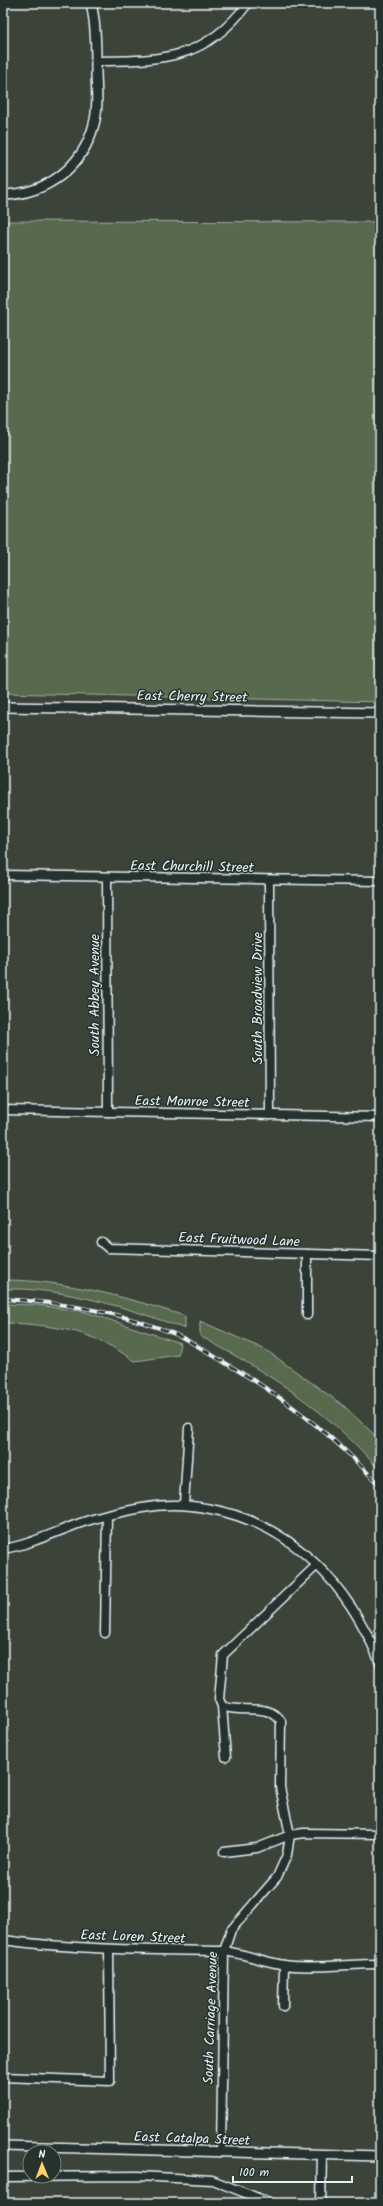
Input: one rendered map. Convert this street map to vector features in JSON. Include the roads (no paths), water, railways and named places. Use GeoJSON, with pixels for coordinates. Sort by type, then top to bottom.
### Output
{"type":"FeatureCollection","features":[{"type":"Feature","properties":{"kind":"street"},"geometry":{"type":"LineString","coordinates":[[3,195],[14,195],[36,190],[59,178],[76,162],[87,145],[95,123],[96,61],[94,13],[91,3]]}},
{"type":"Feature","properties":{"kind":"street"},"geometry":{"type":"LineString","coordinates":[[96,61],[148,60],[172,57],[194,49],[219,34],[236,19],[248,3]]}},
{"type":"Feature","properties":{"kind":"street","name":"East Cherry Street"},"geometry":{"type":"LineString","coordinates":[[3,707],[380,713]]}},
{"type":"Feature","properties":{"kind":"street","name":"East Churchill Street"},"geometry":{"type":"LineString","coordinates":[[3,875],[107,878],[380,881]]}},
{"type":"Feature","properties":{"kind":"street","name":"South Abbey Avenue"},"geometry":{"type":"LineString","coordinates":[[107,878],[108,1112]]}},
{"type":"Feature","properties":{"kind":"street","name":"South Broadview Drive"},"geometry":{"type":"LineString","coordinates":[[269,880],[270,1116]]}},
{"type":"Feature","properties":{"kind":"street","name":"East Monroe Street"},"geometry":{"type":"LineString","coordinates":[[3,1110],[380,1117]]}},
{"type":"Feature","properties":{"kind":"street","name":"East Fruitwood Lane"},"geometry":{"type":"LineString","coordinates":[[101,1242],[108,1248],[380,1256]]}},
{"type":"Feature","properties":{"kind":"street"},"geometry":{"type":"LineString","coordinates":[[307,1254],[307,1315]]}},
{"type":"Feature","properties":{"kind":"street"},"geometry":{"type":"LineString","coordinates":[[184,1504],[189,1428]]}},
{"type":"Feature","properties":{"kind":"street"},"geometry":{"type":"LineString","coordinates":[[3,1550],[29,1544],[76,1525],[144,1507],[184,1504],[226,1512],[259,1523],[288,1539],[317,1564],[355,1611],[372,1643],[380,1663]]}},
{"type":"Feature","properties":{"kind":"street"},"geometry":{"type":"LineString","coordinates":[[105,1633],[107,1516]]}},
{"type":"Feature","properties":{"kind":"street"},"geometry":{"type":"LineString","coordinates":[[226,1757],[222,1706],[219,1699],[223,1655],[317,1564]]}},
{"type":"Feature","properties":{"kind":"street","name":"South Carriage Avenue"},"geometry":{"type":"LineString","coordinates":[[221,2152],[224,1951],[231,1930],[278,1877],[287,1855],[290,1835],[280,1787],[281,1720],[276,1713],[267,1710],[231,1710],[222,1706]]}},
{"type":"Feature","properties":{"kind":"street"},"geometry":{"type":"LineString","coordinates":[[224,1852],[257,1848],[290,1835],[304,1833],[380,1834]]}},
{"type":"Feature","properties":{"kind":"street","name":"East Loren Street"},"geometry":{"type":"LineString","coordinates":[[3,1940],[44,1946],[237,1952],[254,1959],[294,1966],[380,1964]]}},
{"type":"Feature","properties":{"kind":"street"},"geometry":{"type":"LineString","coordinates":[[3,2077],[110,2081],[109,1949]]}},
{"type":"Feature","properties":{"kind":"street"},"geometry":{"type":"LineString","coordinates":[[283,2006],[284,1964]]}},
{"type":"Feature","properties":{"kind":"street","name":"East Catalpa Street"},"geometry":{"type":"LineString","coordinates":[[3,2146],[380,2156]]}},
{"type":"Feature","properties":{"kind":"street"},"geometry":{"type":"LineString","coordinates":[[321,2203],[322,2155]]}},
{"type":"Feature","properties":{"kind":"street"},"geometry":{"type":"LineString","coordinates":[[3,2177],[138,2176],[212,2180],[271,2203]]}},
{"type":"Feature","properties":{"kind":"railway"},"geometry":{"type":"LineString","coordinates":[[3,1299],[25,1300],[113,1314],[177,1335],[244,1374],[286,1402],[344,1449],[380,1486]]}}]}
